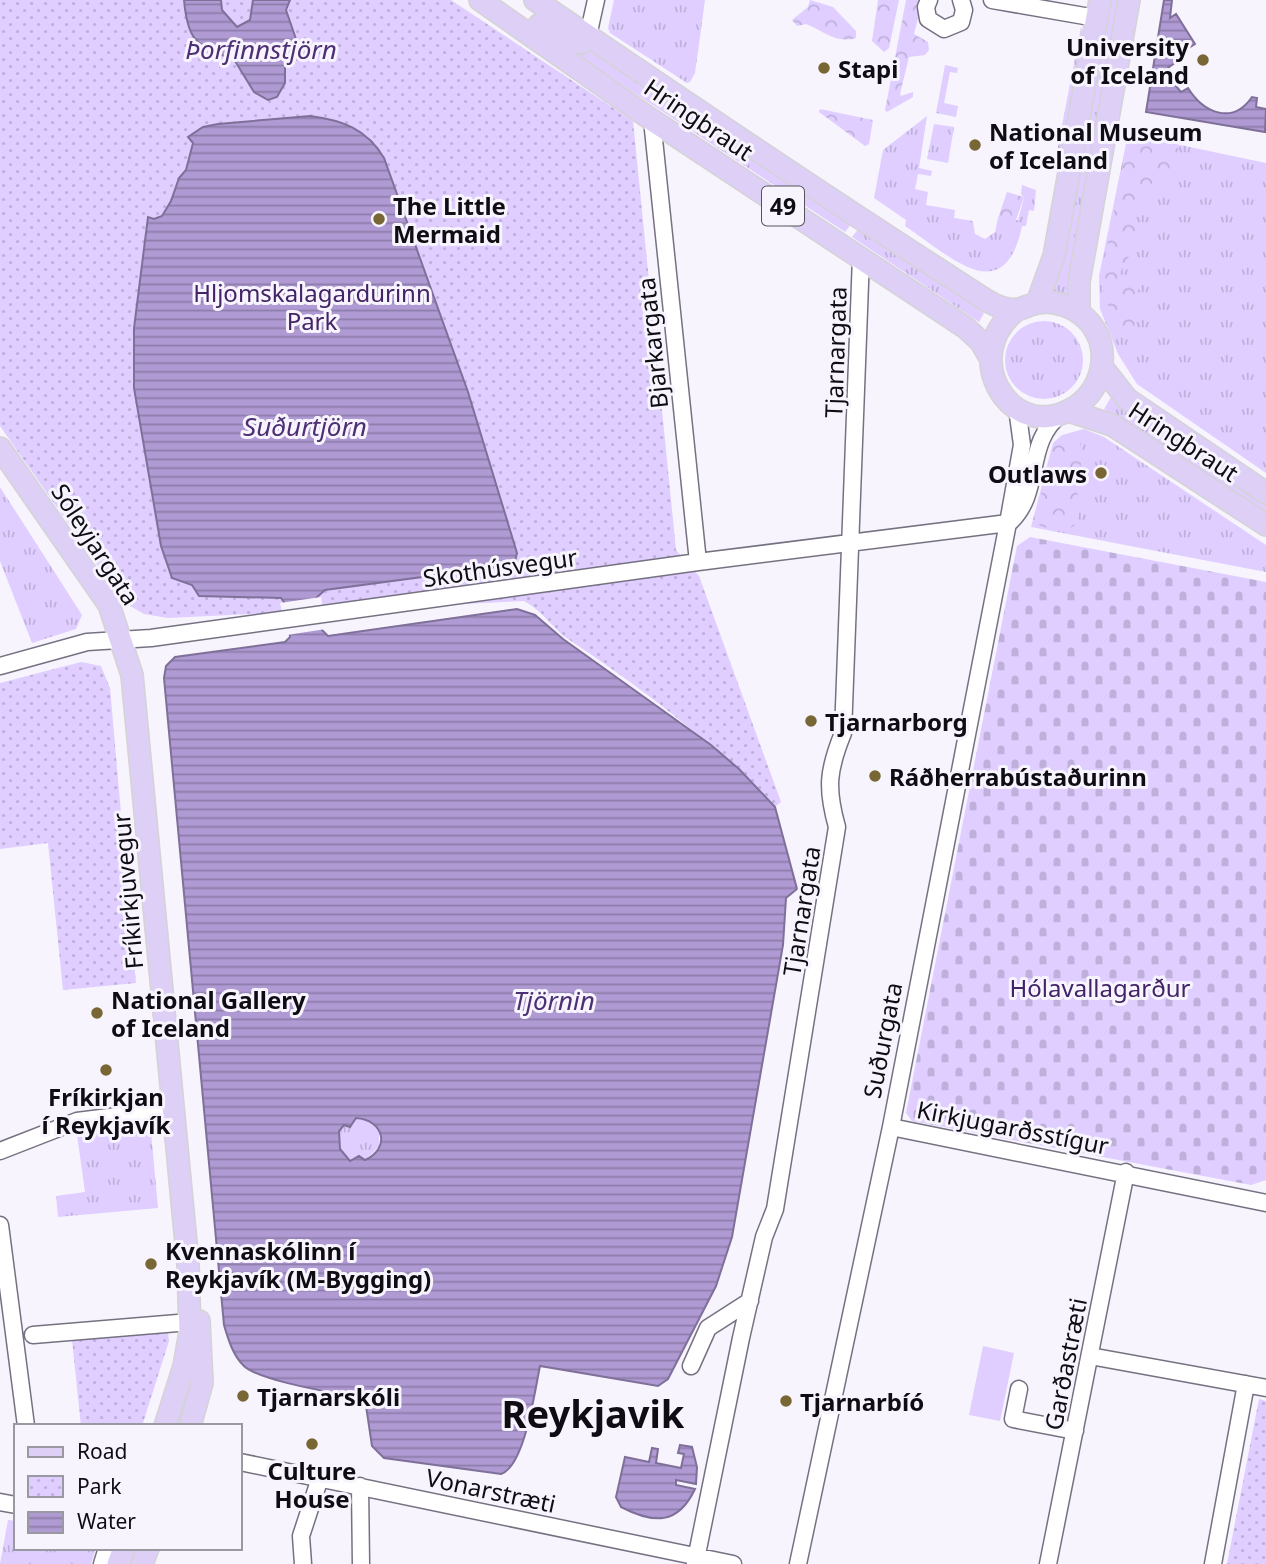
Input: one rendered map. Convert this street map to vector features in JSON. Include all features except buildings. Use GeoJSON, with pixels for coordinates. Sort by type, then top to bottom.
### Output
{"type":"FeatureCollection","features":[{"type":"Feature","properties":{"kind":"main road","name":"Hringbraut"},"geometry":{"type":"LineString","coordinates":[[480,0],[652,120],[966,328],[981,342],[989,356]]}},
{"type":"Feature","properties":{"kind":"main road"},"geometry":{"type":"LineString","coordinates":[[499,0],[564,40],[581,43],[588,36]]}},
{"type":"Feature","properties":{"kind":"main road","name":"Hringbraut"},"geometry":{"type":"LineString","coordinates":[[535,0],[988,301],[1027,306]]}},
{"type":"Feature","properties":{"kind":"main road"},"geometry":{"type":"LineString","coordinates":[[1017,408],[1038,415],[1066,412],[1090,394],[1102,367],[1100,341],[1091,325],[1079,313],[1079,282],[1129,0]]}},
{"type":"Feature","properties":{"kind":"main road"},"geometry":{"type":"LineString","coordinates":[[989,356],[1000,326],[1027,306],[1054,256],[1098,9]]}},
{"type":"Feature","properties":{"kind":"main road","name":"49"},"geometry":{"type":"LineString","coordinates":[[1027,306],[1058,304],[1079,313]]}},
{"type":"Feature","properties":{"kind":"main road","name":"49"},"geometry":{"type":"LineString","coordinates":[[989,356],[993,381],[1017,408]]}},
{"type":"Feature","properties":{"kind":"main road","name":"Hringbraut"},"geometry":{"type":"LineString","coordinates":[[1102,367],[1127,399],[1266,493]]}},
{"type":"Feature","properties":{"kind":"main road","name":"Hringbraut"},"geometry":{"type":"LineString","coordinates":[[1066,412],[1112,425],[1266,525]]}},
{"type":"Feature","properties":{"kind":"main road","name":"Sóleyjargata"},"geometry":{"type":"LineString","coordinates":[[0,448],[110,605],[121,639]]}},
{"type":"Feature","properties":{"kind":"main road","name":"Sóleyjargata"},"geometry":{"type":"LineString","coordinates":[[0,473],[99,616],[121,639]]}},
{"type":"Feature","properties":{"kind":"main road","name":"Fríkirkjuvegur"},"geometry":{"type":"LineString","coordinates":[[121,639],[134,693],[194,1329]]}},
{"type":"Feature","properties":{"kind":"main road"},"geometry":{"type":"LineString","coordinates":[[166,1424],[194,1329]]}},
{"type":"Feature","properties":{"kind":"main road"},"geometry":{"type":"LineString","coordinates":[[191,1424],[202,1383],[194,1329]]}},
{"type":"Feature","properties":{"kind":"street"},"geometry":{"type":"LineString","coordinates":[[588,36],[596,0]]}},
{"type":"Feature","properties":{"kind":"street"},"geometry":{"type":"LineString","coordinates":[[929,0],[926,7],[928,19],[944,29],[961,22],[964,10],[961,0]]}},
{"type":"Feature","properties":{"kind":"street"},"geometry":{"type":"LineString","coordinates":[[992,0],[1098,9]]}},
{"type":"Feature","properties":{"kind":"street","name":"Bjarkargata"},"geometry":{"type":"LineString","coordinates":[[652,120],[698,562]]}},
{"type":"Feature","properties":{"kind":"street","name":"Tjarnargata"},"geometry":{"type":"LineString","coordinates":[[696,1560],[741,1338],[764,1237],[775,1209],[837,827],[829,798],[830,765],[843,733],[861,257]]}},
{"type":"Feature","properties":{"kind":"street","name":"Suðurgata"},"geometry":{"type":"LineString","coordinates":[[798,1564],[891,1127],[1008,523],[1021,445],[1017,408]]}},
{"type":"Feature","properties":{"kind":"street","name":"Suðurgata"},"geometry":{"type":"LineString","coordinates":[[1008,523],[1027,497],[1041,436],[1066,412]]}},
{"type":"Feature","properties":{"kind":"street","name":"Skothúsvegur"},"geometry":{"type":"LineString","coordinates":[[0,666],[77,644],[280,620],[698,562],[1008,523]]}},
{"type":"Feature","properties":{"kind":"street"},"geometry":{"type":"LineString","coordinates":[[0,1151],[77,1121],[173,1108]]}},
{"type":"Feature","properties":{"kind":"street","name":"Kirkjugarðsstígur"},"geometry":{"type":"LineString","coordinates":[[891,1127],[1125,1172],[1266,1203]]}},
{"type":"Feature","properties":{"kind":"street","name":"Garðastræti"},"geometry":{"type":"LineString","coordinates":[[1048,1564],[1125,1172]]}},
{"type":"Feature","properties":{"kind":"street"},"geometry":{"type":"LineString","coordinates":[[0,1225],[26,1424]]}},
{"type":"Feature","properties":{"kind":"street"},"geometry":{"type":"LineString","coordinates":[[691,1366],[708,1328],[750,1301]]}},
{"type":"Feature","properties":{"kind":"street"},"geometry":{"type":"LineString","coordinates":[[720,1322],[736,1328],[741,1338]]}},
{"type":"Feature","properties":{"kind":"street"},"geometry":{"type":"LineString","coordinates":[[33,1335],[194,1329]]}},
{"type":"Feature","properties":{"kind":"street"},"geometry":{"type":"LineString","coordinates":[[1090,1356],[1266,1388]]}},
{"type":"Feature","properties":{"kind":"street"},"geometry":{"type":"LineString","coordinates":[[1213,1564],[1247,1384]]}},
{"type":"Feature","properties":{"kind":"street"},"geometry":{"type":"LineString","coordinates":[[1019,1389],[1013,1419],[1075,1431]]}},
{"type":"Feature","properties":{"kind":"street","name":"Vonarstræti"},"geometry":{"type":"LineString","coordinates":[[242,1462],[696,1560],[733,1564]]}},
{"type":"Feature","properties":{"kind":"street"},"geometry":{"type":"LineString","coordinates":[[303,1564],[302,1536],[320,1478]]}},
{"type":"Feature","properties":{"kind":"street"},"geometry":{"type":"LineString","coordinates":[[360,1486],[361,1564]]}},
{"type":"Feature","properties":{"kind":"green space","name":"Hljomskalagardurinn Park"},"geometry":{"type":"Polygon","coordinates":[[[0,0],[451,0],[633,121],[676,550],[699,576],[781,802],[775,807],[727,760],[676,717],[568,639],[524,601],[168,618],[144,614],[123,602],[0,426],[0,0]]]}},
{"type":"Feature","properties":{"kind":"green space"},"geometry":{"type":"Polygon","coordinates":[[[614,0],[705,0],[695,73],[690,82],[687,83],[610,33],[608,28],[614,0]]]}},
{"type":"Feature","properties":{"kind":"green space"},"geometry":{"type":"Polygon","coordinates":[[[810,0],[833,7],[856,31],[856,38],[842,39],[806,24],[797,26],[792,20],[808,7],[810,0]]]}},
{"type":"Feature","properties":{"kind":"green space"},"geometry":{"type":"Polygon","coordinates":[[[878,0],[899,0],[889,48],[884,52],[872,41],[878,0]]]}},
{"type":"Feature","properties":{"kind":"green space"},"geometry":{"type":"Polygon","coordinates":[[[906,0],[923,0],[914,34],[928,42],[929,50],[925,55],[909,57],[900,94],[901,96],[913,92],[913,97],[887,112],[885,110],[906,0]]]}},
{"type":"Feature","properties":{"kind":"green space"},"geometry":{"type":"Polygon","coordinates":[[[1111,0],[1120,0],[1067,295],[1052,292],[1065,250],[1111,0]]]}},
{"type":"Feature","properties":{"kind":"green space"},"geometry":{"type":"Polygon","coordinates":[[[1081,27],[1085,38],[1063,153],[1053,172],[1081,27]]]}},
{"type":"Feature","properties":{"kind":"green space"},"geometry":{"type":"Polygon","coordinates":[[[586,49],[852,223],[845,232],[574,53],[586,49]]]}},
{"type":"Feature","properties":{"kind":"green space"},"geometry":{"type":"Polygon","coordinates":[[[945,65],[958,68],[957,73],[950,72],[944,103],[958,106],[956,117],[936,113],[945,65]]]}},
{"type":"Feature","properties":{"kind":"green space"},"geometry":{"type":"Polygon","coordinates":[[[820,109],[873,120],[869,144],[865,146],[819,112],[820,109]]]}},
{"type":"Feature","properties":{"kind":"green space"},"geometry":{"type":"Polygon","coordinates":[[[927,116],[919,168],[932,171],[931,176],[918,174],[915,189],[928,192],[926,205],[955,210],[954,218],[973,221],[975,234],[985,239],[995,232],[998,218],[1002,222],[1018,220],[1024,198],[1021,194],[1022,185],[1036,190],[1034,211],[1029,210],[1026,226],[1022,226],[1014,252],[1002,266],[989,271],[973,269],[957,261],[905,226],[906,220],[874,198],[883,150],[927,116]]]}},
{"type":"Feature","properties":{"kind":"green space"},"geometry":{"type":"Polygon","coordinates":[[[934,124],[954,127],[948,163],[927,159],[934,124]]]}},
{"type":"Feature","properties":{"kind":"green space"},"geometry":{"type":"Polygon","coordinates":[[[1128,134],[1266,163],[1266,473],[1137,384],[1118,354],[1100,309],[1099,276],[1128,134]]]}},
{"type":"Feature","properties":{"kind":"green space"},"geometry":{"type":"Polygon","coordinates":[[[1138,137],[1170,144],[1179,149],[1180,159],[1179,168],[1172,181],[1158,188],[1140,190],[1134,201],[1134,219],[1139,237],[1119,275],[1124,284],[1136,276],[1141,285],[1134,298],[1135,328],[1127,334],[1122,333],[1105,299],[1102,272],[1127,146],[1138,137]]]}},
{"type":"Feature","properties":{"kind":"green space"},"geometry":{"type":"Polygon","coordinates":[[[1007,192],[1024,197],[1015,223],[1001,222],[998,218],[1007,192]]]}},
{"type":"Feature","properties":{"kind":"green space"},"geometry":{"type":"Polygon","coordinates":[[[859,228],[984,313],[979,322],[852,237],[859,228]]]}},
{"type":"Feature","properties":{"kind":"green space"},"geometry":{"type":"Polygon","coordinates":[[[1044,321],[1059,324],[1072,332],[1080,345],[1083,360],[1080,375],[1072,388],[1059,396],[1044,399],[1029,396],[1016,388],[1008,375],[1005,360],[1008,345],[1016,332],[1029,324],[1044,321]]]}},
{"type":"Feature","properties":{"kind":"green space"},"geometry":{"type":"Polygon","coordinates":[[[1111,397],[1266,504],[1266,514],[1104,409],[1111,397]]]}},
{"type":"Feature","properties":{"kind":"green space"},"geometry":{"type":"Polygon","coordinates":[[[1084,429],[1104,437],[1266,545],[1266,572],[1031,527],[1053,443],[1062,435],[1084,429]]]}},
{"type":"Feature","properties":{"kind":"green space"},"geometry":{"type":"Polygon","coordinates":[[[1070,436],[1079,441],[1083,453],[1077,486],[1079,517],[1074,526],[1063,532],[1040,526],[1035,519],[1054,443],[1070,436]]]}},
{"type":"Feature","properties":{"kind":"green space"},"geometry":{"type":"Polygon","coordinates":[[[0,487],[82,615],[76,629],[32,643],[0,561],[0,487]]]}},
{"type":"Feature","properties":{"kind":"green space","name":"Hólavallagarður"},"geometry":{"type":"Polygon","coordinates":[[[1030,537],[1266,582],[1266,1180],[1251,1185],[912,1121],[906,1113],[1017,546],[1030,537]]]}},
{"type":"Feature","properties":{"kind":"green space"},"geometry":{"type":"Polygon","coordinates":[[[81,662],[101,666],[110,688],[136,983],[63,990],[48,843],[0,849],[0,683],[81,662]]]}},
{"type":"Feature","properties":{"kind":"green space"},"geometry":{"type":"Polygon","coordinates":[[[352,1119],[366,1119],[379,1128],[379,1147],[365,1160],[356,1157],[350,1161],[340,1149],[339,1131],[345,1125],[350,1126],[352,1119]]]}},
{"type":"Feature","properties":{"kind":"green space"},"geometry":{"type":"Polygon","coordinates":[[[145,1126],[151,1132],[158,1208],[58,1217],[56,1196],[85,1192],[77,1135],[145,1126]]]}},
{"type":"Feature","properties":{"kind":"green space"},"geometry":{"type":"Polygon","coordinates":[[[168,1332],[169,1341],[143,1424],[81,1424],[72,1340],[168,1332]]]}},
{"type":"Feature","properties":{"kind":"green space"},"geometry":{"type":"Polygon","coordinates":[[[983,1346],[1014,1353],[1000,1421],[969,1415],[983,1346]]]}},
{"type":"Feature","properties":{"kind":"green space"},"geometry":{"type":"Polygon","coordinates":[[[1259,1399],[1266,1401],[1266,1564],[1227,1564],[1259,1399]]]}},
{"type":"Feature","properties":{"kind":"green space"},"geometry":{"type":"Polygon","coordinates":[[[8,1520],[14,1521],[14,1550],[95,1550],[91,1564],[0,1564],[8,1520]]]}},
{"type":"Feature","properties":{"kind":"water","name":"Þorfinnstjörn"},"geometry":{"type":"Polygon","coordinates":[[[184,0],[221,0],[222,10],[237,27],[250,20],[253,0],[290,0],[286,10],[297,42],[296,50],[285,63],[285,83],[277,97],[268,100],[254,92],[235,61],[197,41],[188,26],[184,0]]]}},
{"type":"Feature","properties":{"kind":"water"},"geometry":{"type":"Polygon","coordinates":[[[1164,0],[1172,0],[1170,18],[1176,14],[1195,44],[1175,57],[1176,62],[1165,70],[1171,79],[1175,77],[1179,81],[1175,85],[1181,92],[1188,88],[1202,104],[1218,112],[1236,111],[1252,97],[1257,98],[1256,107],[1266,109],[1265,132],[1146,112],[1164,0]]]}},
{"type":"Feature","properties":{"kind":"water","name":"Tjörnin"},"geometry":{"type":"Polygon","coordinates":[[[310,116],[333,120],[362,133],[384,158],[468,392],[517,553],[515,561],[505,566],[325,590],[316,598],[322,630],[328,636],[517,609],[535,615],[563,639],[711,745],[739,769],[775,807],[797,889],[786,898],[783,945],[732,1237],[716,1286],[668,1379],[658,1386],[540,1366],[523,1442],[517,1457],[501,1474],[384,1458],[372,1446],[365,1399],[281,1381],[251,1371],[236,1356],[224,1325],[164,678],[166,666],[175,657],[285,642],[290,637],[286,605],[281,598],[199,596],[192,585],[172,578],[161,546],[134,388],[134,328],[148,217],[154,219],[162,216],[171,201],[179,178],[186,170],[193,143],[188,137],[203,127],[310,116]],[[356,1118],[350,1127],[344,1125],[339,1131],[340,1149],[350,1161],[359,1156],[365,1160],[373,1155],[381,1142],[378,1129],[365,1120],[356,1118]]]}},
{"type":"Feature","properties":{"kind":"water"},"geometry":{"type":"Polygon","coordinates":[[[680,1445],[692,1447],[697,1467],[696,1484],[676,1480],[676,1485],[695,1489],[681,1509],[664,1518],[654,1518],[621,1507],[616,1497],[625,1457],[649,1462],[652,1448],[658,1449],[656,1463],[681,1468],[684,1454],[678,1453],[680,1445]]]}},
{"type":"Feature","properties":{"kind":"pier"},"geometry":{"type":"Polygon","coordinates":[[[321,597],[326,629],[287,635],[280,603],[321,597]]]}},
{"type":"Feature","properties":{"kind":"place","name":"University of Iceland"},"geometry":{"type":"Point","coordinates":[1203,60]}},
{"type":"Feature","properties":{"kind":"place","name":"Stapi"},"geometry":{"type":"Point","coordinates":[824,68]}},
{"type":"Feature","properties":{"kind":"place","name":"National Museum of Iceland"},"geometry":{"type":"Point","coordinates":[975,145]}},
{"type":"Feature","properties":{"kind":"place","name":"The Little Mermaid"},"geometry":{"type":"Point","coordinates":[379,219]}},
{"type":"Feature","properties":{"kind":"place","name":"Outlaws"},"geometry":{"type":"Point","coordinates":[1101,473]}},
{"type":"Feature","properties":{"kind":"place","name":"Tjarnarborg"},"geometry":{"type":"Point","coordinates":[811,721]}},
{"type":"Feature","properties":{"kind":"place","name":"Ráðherrabústaðurinn"},"geometry":{"type":"Point","coordinates":[875,776]}},
{"type":"Feature","properties":{"kind":"place","name":"National Gallery of Iceland"},"geometry":{"type":"Point","coordinates":[97,1013]}},
{"type":"Feature","properties":{"kind":"place","name":"Fríkirkjan í Reykjavík"},"geometry":{"type":"Point","coordinates":[106,1070]}},
{"type":"Feature","properties":{"kind":"place","name":"Kvennaskólinn í Reykjavík (M-Bygging)"},"geometry":{"type":"Point","coordinates":[151,1264]}},
{"type":"Feature","properties":{"kind":"place","name":"Tjarnarskóli"},"geometry":{"type":"Point","coordinates":[243,1396]}},
{"type":"Feature","properties":{"kind":"place","name":"Tjarnarbíó"},"geometry":{"type":"Point","coordinates":[786,1401]}},
{"type":"Feature","properties":{"kind":"place","name":"Culture House"},"geometry":{"type":"Point","coordinates":[312,1444]}},
{"type":"Feature","properties":{"kind":"district","name":"Reykjavik"},"geometry":{"type":"Point","coordinates":[593,1413]}},
{"type":"Feature","properties":{"kind":"water label","name":"Suðurtjörn"},"geometry":{"type":"Point","coordinates":[305,426]}}]}
